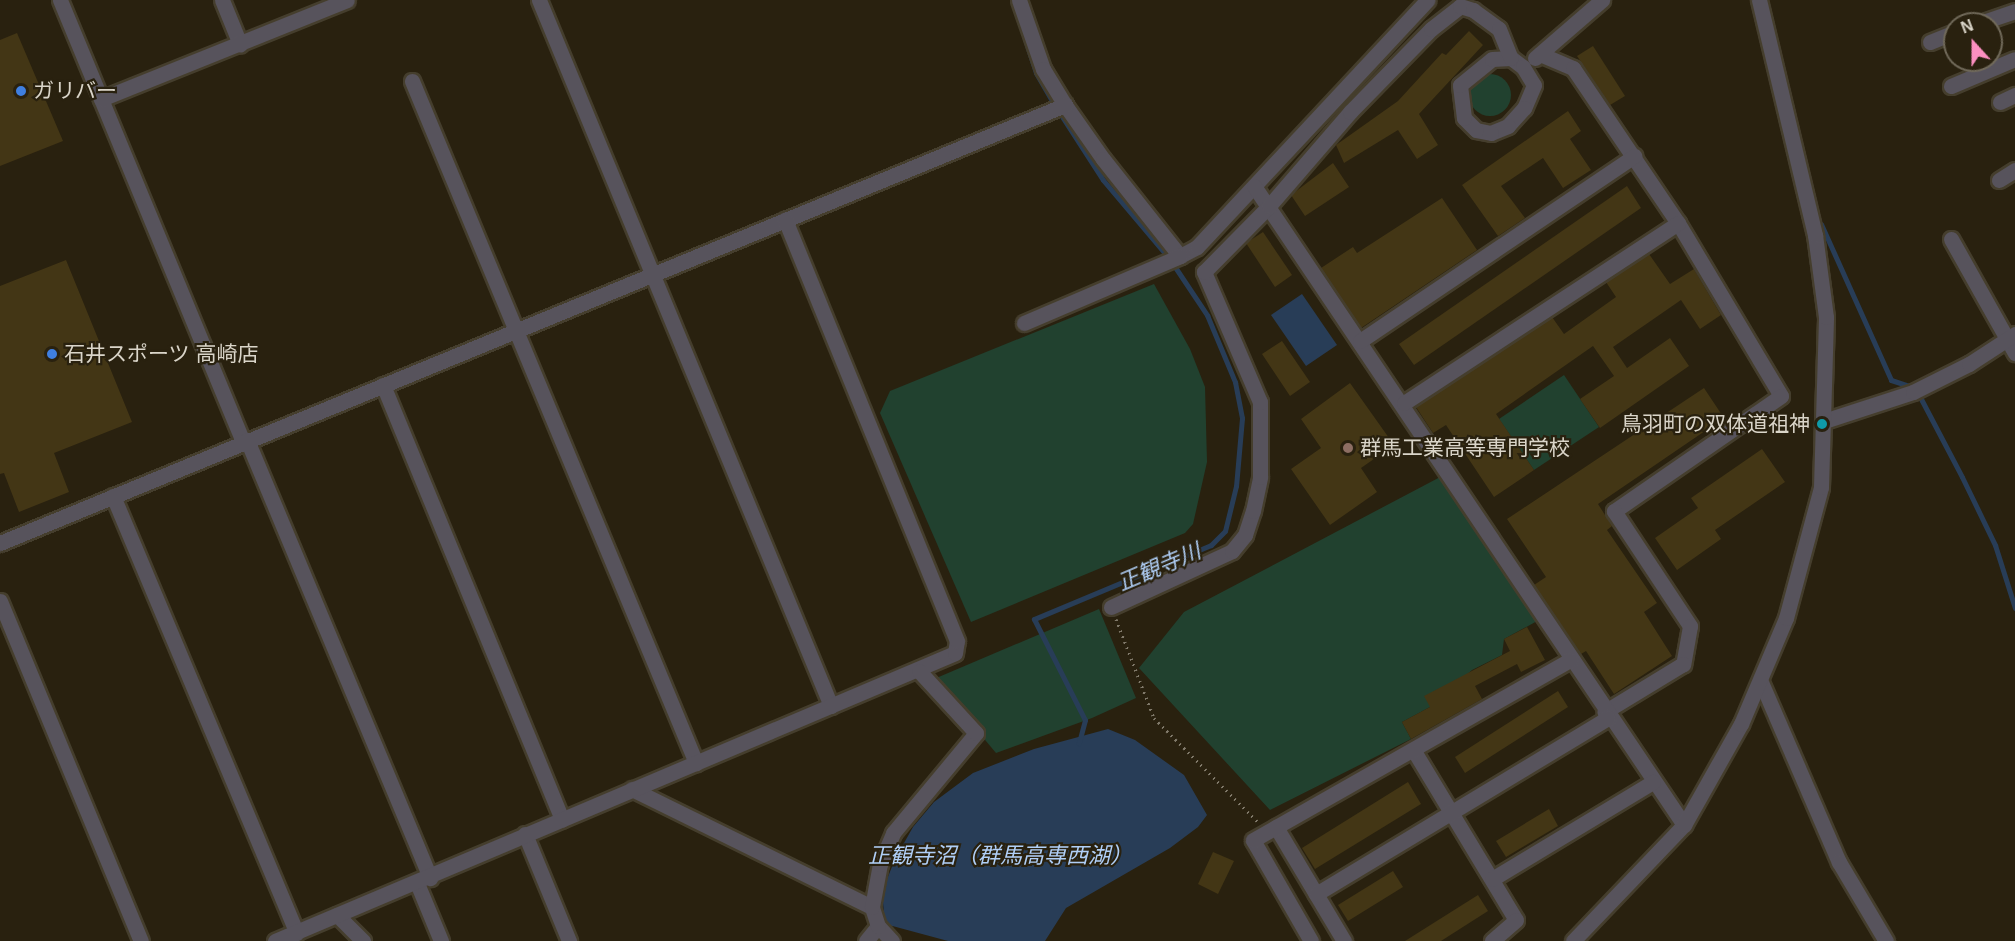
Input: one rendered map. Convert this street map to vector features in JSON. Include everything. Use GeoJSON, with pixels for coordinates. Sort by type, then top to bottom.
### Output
{"type":"FeatureCollection","features":[{"type":"Feature","properties":{"kind":"street"},"geometry":{"type":"LineString","coordinates":[[60,0],[245,441],[423,880],[441,941]]}},
{"type":"Feature","properties":{"kind":"street"},"geometry":{"type":"LineString","coordinates":[[222,0],[240,44]]}},
{"type":"Feature","properties":{"kind":"street"},"geometry":{"type":"LineString","coordinates":[[101,99],[347,0]]}},
{"type":"Feature","properties":{"kind":"street"},"geometry":{"type":"LineString","coordinates":[[539,0],[831,706]]}},
{"type":"Feature","properties":{"kind":"street"},"geometry":{"type":"LineString","coordinates":[[1019,0],[1043,69],[1065,105],[1102,159],[1180,256]]}},
{"type":"Feature","properties":{"kind":"street"},"geometry":{"type":"LineString","coordinates":[[1024,323],[1197,247],[1427,0]]}},
{"type":"Feature","properties":{"kind":"street"},"geometry":{"type":"LineString","coordinates":[[1111,607],[1213,562],[1232,551],[1245,535],[1260,477],[1260,402],[1204,272],[1269,206],[1350,112],[1431,29],[1460,6],[1473,10],[1499,29],[1517,63],[1534,85],[1524,108],[1508,126],[1491,133],[1476,130],[1464,118],[1460,86],[1492,59],[1517,63],[1540,54],[1602,0]]}},
{"type":"Feature","properties":{"kind":"street"},"geometry":{"type":"LineString","coordinates":[[1577,940],[1684,825],[1761,682],[1786,618],[1821,487],[1826,317],[1815,235],[1759,0]]}},
{"type":"Feature","properties":{"kind":"street"},"geometry":{"type":"LineString","coordinates":[[1930,42],[1943,37]]}},
{"type":"Feature","properties":{"kind":"street"},"geometry":{"type":"LineString","coordinates":[[1316,894],[1453,813],[1683,664],[1690,626],[1614,511],[1780,396],[1678,223],[1573,68],[1540,54]]}},
{"type":"Feature","properties":{"kind":"street"},"geometry":{"type":"LineString","coordinates":[[1951,86],[2015,59]]}},
{"type":"Feature","properties":{"kind":"street"},"geometry":{"type":"LineString","coordinates":[[412,81],[696,763]]}},
{"type":"Feature","properties":{"kind":"street"},"geometry":{"type":"LineString","coordinates":[[2000,102],[2015,95]]}},
{"type":"Feature","properties":{"kind":"street"},"geometry":{"type":"LineString","coordinates":[[0,543],[245,441],[518,332],[1065,105]]}},
{"type":"Feature","properties":{"kind":"street"},"geometry":{"type":"LineString","coordinates":[[1360,342],[1634,156]]}},
{"type":"Feature","properties":{"kind":"street"},"geometry":{"type":"LineString","coordinates":[[1998,180],[2015,170]]}},
{"type":"Feature","properties":{"kind":"street"},"geometry":{"type":"LineString","coordinates":[[1254,186],[1404,403],[1606,715],[1684,825]]}},
{"type":"Feature","properties":{"kind":"street"},"geometry":{"type":"LineString","coordinates":[[275,941],[423,880],[632,789],[920,671],[955,653],[957,641],[785,220]]}},
{"type":"Feature","properties":{"kind":"street"},"geometry":{"type":"LineString","coordinates":[[1404,403],[1678,223]]}},
{"type":"Feature","properties":{"kind":"street"},"geometry":{"type":"LineString","coordinates":[[1951,239],[2010,337],[2015,353]]}},
{"type":"Feature","properties":{"kind":"street"},"geometry":{"type":"LineString","coordinates":[[1824,421],[1903,396],[1969,364],[2010,337]]}},
{"type":"Feature","properties":{"kind":"street"},"geometry":{"type":"LineString","coordinates":[[383,385],[562,820]]}},
{"type":"Feature","properties":{"kind":"street"},"geometry":{"type":"LineString","coordinates":[[113,496],[297,933]]}},
{"type":"Feature","properties":{"kind":"street"},"geometry":{"type":"LineString","coordinates":[[0,601],[141,941]]}},
{"type":"Feature","properties":{"kind":"street"},"geometry":{"type":"LineString","coordinates":[[1311,941],[1253,840],[1414,751],[1570,660]]}},
{"type":"Feature","properties":{"kind":"street"},"geometry":{"type":"LineString","coordinates":[[892,941],[878,926],[872,907],[877,873],[893,833],[976,733],[920,671]]}},
{"type":"Feature","properties":{"kind":"street"},"geometry":{"type":"LineString","coordinates":[[1761,682],[1839,862],[1886,941]]}},
{"type":"Feature","properties":{"kind":"street"},"geometry":{"type":"LineString","coordinates":[[1414,751],[1516,920],[1492,941]]}},
{"type":"Feature","properties":{"kind":"street"},"geometry":{"type":"LineString","coordinates":[[1492,879],[1653,782]]}},
{"type":"Feature","properties":{"kind":"street"},"geometry":{"type":"LineString","coordinates":[[632,789],[872,907]]}},
{"type":"Feature","properties":{"kind":"street"},"geometry":{"type":"LineString","coordinates":[[1271,829],[1316,894],[1344,941]]}},
{"type":"Feature","properties":{"kind":"street"},"geometry":{"type":"LineString","coordinates":[[525,834],[569,941]]}},
{"type":"Feature","properties":{"kind":"street"},"geometry":{"type":"LineString","coordinates":[[337,915],[363,941]]}},
{"type":"Feature","properties":{"kind":"street"},"geometry":{"type":"LineString","coordinates":[[866,941],[878,926]]}},
{"type":"Feature","properties":{"kind":"path"},"geometry":{"type":"LineString","coordinates":[[1111,607],[1154,718],[1271,829]]}},
{"type":"Feature","properties":{"kind":"green space"},"geometry":{"type":"Polygon","coordinates":[[[1490,74],[1505,80],[1511,95],[1505,110],[1490,116],[1475,110],[1469,95],[1475,80],[1490,74]]]}},
{"type":"Feature","properties":{"kind":"green space"},"geometry":{"type":"Polygon","coordinates":[[[1154,284],[1190,349],[1205,387],[1207,462],[1193,524],[1185,533],[971,622],[880,413],[890,391],[1154,284]]]}},
{"type":"Feature","properties":{"kind":"green space"},"geometry":{"type":"Polygon","coordinates":[[[1564,375],[1599,427],[1534,470],[1499,419],[1564,375]]]}},
{"type":"Feature","properties":{"kind":"green space"},"geometry":{"type":"Polygon","coordinates":[[[1444,475],[1539,620],[1504,639],[1502,655],[1472,670],[1430,707],[1402,722],[1411,739],[1270,810],[1139,668],[1184,612],[1444,475]]]}},
{"type":"Feature","properties":{"kind":"green space"},"geometry":{"type":"Polygon","coordinates":[[[1099,609],[1136,698],[1092,718],[996,753],[934,679],[1099,609]]]}},
{"type":"Feature","properties":{"kind":"water"},"geometry":{"type":"Polygon","coordinates":[[[1302,294],[1337,345],[1306,366],[1271,315],[1302,294]]]}},
{"type":"Feature","properties":{"kind":"water","name":"正観寺沼（群馬高専西湖）"},"geometry":{"type":"Polygon","coordinates":[[[1108,729],[1135,740],[1184,775],[1207,815],[1198,827],[1170,848],[1066,908],[1045,941],[948,941],[885,924],[882,892],[895,859],[913,827],[934,802],[973,773],[1034,749],[1108,729]]]}},
{"type":"Feature","properties":{"kind":"building"},"geometry":{"type":"Polygon","coordinates":[[[1469,31],[1483,45],[1419,114],[1438,145],[1417,159],[1398,130],[1344,163],[1336,145],[1398,101],[1442,53],[1446,55],[1469,31]]]}},
{"type":"Feature","properties":{"kind":"building","name":"ガリバー"},"geometry":{"type":"Polygon","coordinates":[[[17,33],[63,141],[0,166],[0,40],[17,33]]]}},
{"type":"Feature","properties":{"kind":"building"},"geometry":{"type":"Polygon","coordinates":[[[1593,46],[1625,96],[1610,105],[1577,56],[1593,46]]]}},
{"type":"Feature","properties":{"kind":"building"},"geometry":{"type":"Polygon","coordinates":[[[1568,111],[1581,131],[1570,139],[1591,170],[1563,188],[1543,158],[1501,186],[1525,218],[1498,236],[1462,185],[1568,111]]]}},
{"type":"Feature","properties":{"kind":"building"},"geometry":{"type":"Polygon","coordinates":[[[1333,163],[1349,187],[1305,216],[1291,195],[1333,163]]]}},
{"type":"Feature","properties":{"kind":"building"},"geometry":{"type":"Polygon","coordinates":[[[1627,186],[1641,208],[1414,365],[1399,344],[1627,186]]]}},
{"type":"Feature","properties":{"kind":"building"},"geometry":{"type":"Polygon","coordinates":[[[1442,198],[1477,250],[1361,328],[1321,268],[1353,247],[1357,253],[1442,198]]]}},
{"type":"Feature","properties":{"kind":"building"},"geometry":{"type":"Polygon","coordinates":[[[1263,232],[1292,275],[1275,287],[1246,243],[1263,232]]]}},
{"type":"Feature","properties":{"kind":"building"},"geometry":{"type":"Polygon","coordinates":[[[1649,254],[1670,284],[1694,269],[1721,315],[1700,329],[1681,300],[1613,347],[1627,368],[1670,338],[1689,366],[1600,428],[1580,399],[1614,376],[1593,346],[1496,414],[1534,470],[1494,497],[1446,425],[1433,433],[1416,407],[1552,317],[1564,334],[1616,297],[1606,282],[1649,254]]]}},
{"type":"Feature","properties":{"kind":"building","name":"石井スポーツ 高崎店"},"geometry":{"type":"Polygon","coordinates":[[[66,260],[132,422],[54,453],[69,492],[19,512],[4,473],[0,474],[0,286],[66,260]]]}},
{"type":"Feature","properties":{"kind":"building"},"geometry":{"type":"Polygon","coordinates":[[[1282,341],[1310,382],[1290,396],[1262,354],[1282,341]]]}},
{"type":"Feature","properties":{"kind":"building"},"geometry":{"type":"Polygon","coordinates":[[[1350,383],[1394,445],[1361,468],[1377,492],[1330,525],[1291,469],[1321,448],[1301,419],[1350,383]]]}},
{"type":"Feature","properties":{"kind":"building"},"geometry":{"type":"Polygon","coordinates":[[[1704,388],[1724,418],[1598,504],[1612,526],[1607,530],[1657,603],[1644,612],[1672,656],[1614,694],[1586,651],[1581,654],[1534,585],[1546,577],[1507,519],[1704,388]]]}},
{"type":"Feature","properties":{"kind":"building"},"geometry":{"type":"Polygon","coordinates":[[[1762,449],[1785,482],[1715,530],[1721,539],[1677,570],[1655,538],[1698,508],[1691,498],[1762,449]]]}},
{"type":"Feature","properties":{"kind":"building"},"geometry":{"type":"Polygon","coordinates":[[[1527,627],[1545,660],[1521,672],[1517,664],[1475,686],[1482,699],[1411,739],[1402,722],[1430,707],[1424,696],[1510,651],[1504,639],[1527,627]]]}},
{"type":"Feature","properties":{"kind":"building"},"geometry":{"type":"Polygon","coordinates":[[[1558,691],[1568,707],[1465,773],[1455,757],[1558,691]]]}},
{"type":"Feature","properties":{"kind":"building"},"geometry":{"type":"Polygon","coordinates":[[[1408,782],[1421,804],[1315,869],[1302,848],[1408,782]]]}},
{"type":"Feature","properties":{"kind":"building"},"geometry":{"type":"Polygon","coordinates":[[[1549,809],[1558,826],[1506,857],[1496,841],[1549,809]]]}},
{"type":"Feature","properties":{"kind":"building"},"geometry":{"type":"Polygon","coordinates":[[[1213,852],[1234,861],[1218,894],[1198,884],[1213,852]]]}},
{"type":"Feature","properties":{"kind":"building"},"geometry":{"type":"Polygon","coordinates":[[[1393,871],[1403,887],[1348,921],[1338,905],[1393,871]]]}},
{"type":"Feature","properties":{"kind":"building"},"geometry":{"type":"Polygon","coordinates":[[[1478,895],[1488,911],[1441,941],[1405,941],[1478,895]]]}},
{"type":"Feature","properties":{"kind":"waterway","name":"正観寺川"},"geometry":{"type":"LineString","coordinates":[[1024,36],[1036,73],[1053,103]]}},
{"type":"Feature","properties":{"kind":"waterway","name":"正観寺川"},"geometry":{"type":"LineString","coordinates":[[1061,115],[1103,180],[1169,258],[1207,315],[1235,382],[1242,418],[1236,486],[1225,531],[1211,545],[1034,619],[1085,720],[1079,743]]}},
{"type":"Feature","properties":{"kind":"waterway"},"geometry":{"type":"LineString","coordinates":[[1821,224],[1891,380],[1912,387],[1920,397],[1962,477],[1995,545],[2015,608]]}},
{"type":"Feature","properties":{"kind":"place","name":"ガリバー"},"geometry":{"type":"Point","coordinates":[21,91]}},
{"type":"Feature","properties":{"kind":"place","name":"石井スポーツ 高崎店"},"geometry":{"type":"Point","coordinates":[52,354]}},
{"type":"Feature","properties":{"kind":"place","name":"鳥羽町の双体道祖神"},"geometry":{"type":"Point","coordinates":[1822,424]}},
{"type":"Feature","properties":{"kind":"place","name":"群馬工業高等専門学校"},"geometry":{"type":"Point","coordinates":[1348,448]}}]}
